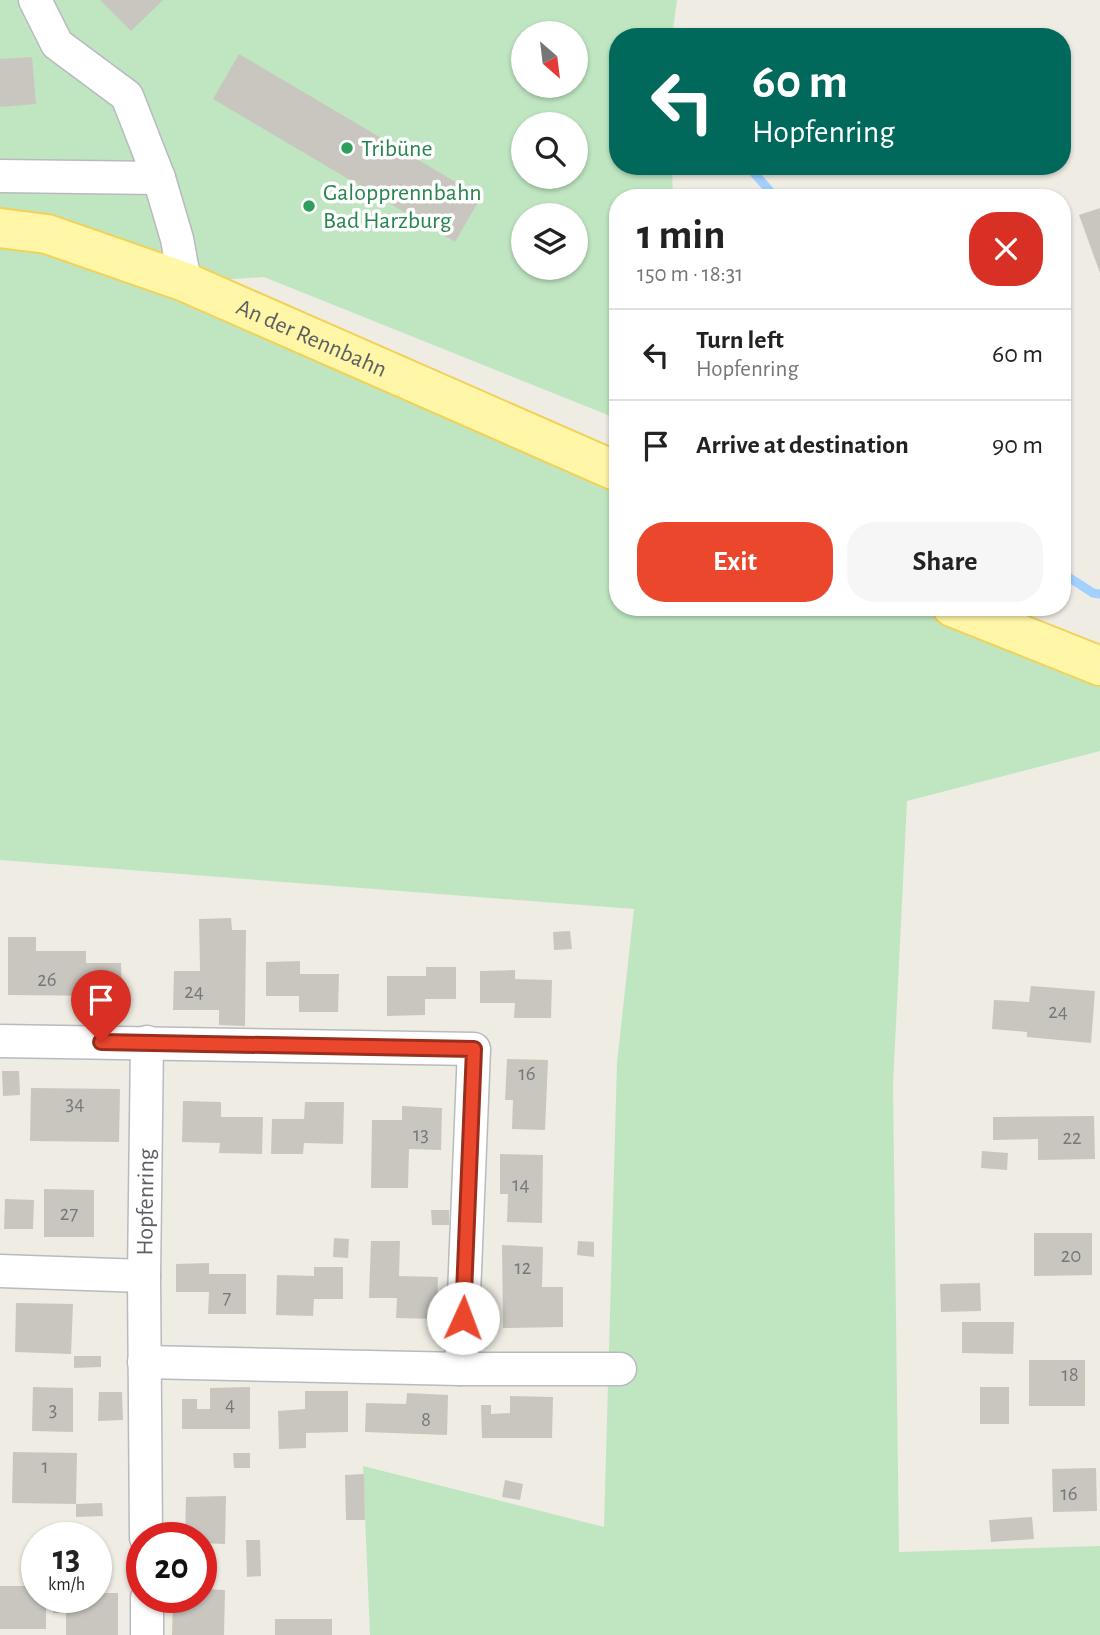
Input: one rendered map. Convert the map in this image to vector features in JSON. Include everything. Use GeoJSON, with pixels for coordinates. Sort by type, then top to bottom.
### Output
{"type":"FeatureCollection","features":[{"type":"Feature","properties":{"kind":"main road","name":"An der Rennbahn"},"geometry":{"type":"LineString","coordinates":[[0,228],[47,234],[185,282],[609,468]]}},
{"type":"Feature","properties":{"kind":"main road"},"geometry":{"type":"LineString","coordinates":[[975,616],[1100,666]]}},
{"type":"Feature","properties":{"kind":"street"},"geometry":{"type":"LineString","coordinates":[[35,0],[57,44],[127,96],[159,178],[177,239],[185,282]]}},
{"type":"Feature","properties":{"kind":"street"},"geometry":{"type":"LineString","coordinates":[[0,176],[159,178]]}},
{"type":"Feature","properties":{"kind":"street"},"geometry":{"type":"LineString","coordinates":[[0,1041],[474,1049],[461,1369]]}},
{"type":"Feature","properties":{"kind":"street","name":"Hopfenring"},"geometry":{"type":"LineString","coordinates":[[146,1522],[144,1276],[147,1042]]}},
{"type":"Feature","properties":{"kind":"street"},"geometry":{"type":"LineString","coordinates":[[0,1270],[144,1276]]}},
{"type":"Feature","properties":{"kind":"street"},"geometry":{"type":"LineString","coordinates":[[144,1362],[461,1369],[620,1369]]}},
{"type":"Feature","properties":{"kind":"street"},"geometry":{"type":"LineString","coordinates":[[147,1613],[148,1635]]}},
{"type":"Feature","properties":{"kind":"green space"},"geometry":{"type":"Polygon","coordinates":[[[0,0],[677,0],[673,28],[609,28],[609,175],[672,175],[673,189],[609,189],[609,415],[264,277],[187,282],[609,468],[609,616],[985,616],[1100,661],[1100,751],[907,801],[893,1084],[899,1552],[1100,1546],[1100,1635],[370,1635],[363,1466],[604,1527],[617,1063],[634,909],[0,860],[0,0]]]}},
{"type":"Feature","properties":{"kind":"building"},"geometry":{"type":"Polygon","coordinates":[[[100,0],[163,0],[131,31],[100,0]]]}},
{"type":"Feature","properties":{"kind":"building","name":"Tribüne"},"geometry":{"type":"Polygon","coordinates":[[[239,54],[481,197],[455,242],[213,99],[239,54]]]}},
{"type":"Feature","properties":{"kind":"building"},"geometry":{"type":"Polygon","coordinates":[[[32,57],[36,104],[0,107],[0,59],[32,57]]]}},
{"type":"Feature","properties":{"kind":"building"},"geometry":{"type":"Polygon","coordinates":[[[1100,208],[1100,273],[1079,215],[1100,208]]]}},
{"type":"Feature","properties":{"kind":"building"},"geometry":{"type":"Polygon","coordinates":[[[231,918],[232,930],[246,930],[245,1026],[219,1025],[219,1010],[173,1010],[174,971],[200,971],[199,919],[231,918]]]}},
{"type":"Feature","properties":{"kind":"building"},"geometry":{"type":"Polygon","coordinates":[[[570,931],[572,949],[554,950],[553,932],[570,931]]]}},
{"type":"Feature","properties":{"kind":"building"},"geometry":{"type":"Polygon","coordinates":[[[8,937],[36,937],[36,951],[86,951],[86,963],[121,963],[122,996],[8,995],[8,937]]]}},
{"type":"Feature","properties":{"kind":"building"},"geometry":{"type":"Polygon","coordinates":[[[300,961],[300,974],[339,974],[338,1012],[299,1012],[299,996],[266,996],[266,962],[300,961]]]}},
{"type":"Feature","properties":{"kind":"building"},"geometry":{"type":"Polygon","coordinates":[[[426,967],[456,967],[456,999],[425,999],[425,1015],[387,1016],[387,976],[426,976],[426,967]]]}},
{"type":"Feature","properties":{"kind":"building"},"geometry":{"type":"Polygon","coordinates":[[[515,970],[515,979],[552,980],[551,1018],[514,1018],[515,1003],[480,1003],[480,971],[515,970]]]}},
{"type":"Feature","properties":{"kind":"building"},"geometry":{"type":"Polygon","coordinates":[[[1031,986],[1095,991],[1091,1043],[1027,1037],[1027,1032],[992,1029],[994,1000],[1029,1002],[1031,986]]]}},
{"type":"Feature","properties":{"kind":"building"},"geometry":{"type":"Polygon","coordinates":[[[507,1059],[548,1060],[545,1130],[512,1129],[513,1100],[505,1100],[507,1059]]]}},
{"type":"Feature","properties":{"kind":"building"},"geometry":{"type":"Polygon","coordinates":[[[2,1071],[19,1071],[20,1095],[3,1096],[2,1071]]]}},
{"type":"Feature","properties":{"kind":"building"},"geometry":{"type":"Polygon","coordinates":[[[31,1088],[120,1089],[119,1142],[30,1141],[31,1088]]]}},
{"type":"Feature","properties":{"kind":"building"},"geometry":{"type":"Polygon","coordinates":[[[183,1101],[221,1102],[221,1117],[263,1117],[262,1154],[219,1153],[220,1143],[182,1142],[183,1101]]]}},
{"type":"Feature","properties":{"kind":"building"},"geometry":{"type":"Polygon","coordinates":[[[305,1102],[344,1102],[343,1144],[304,1143],[303,1154],[271,1154],[272,1119],[304,1119],[305,1102]]]}},
{"type":"Feature","properties":{"kind":"building"},"geometry":{"type":"Polygon","coordinates":[[[402,1106],[442,1108],[441,1150],[409,1149],[408,1188],[371,1188],[372,1120],[402,1120],[402,1106]]]}},
{"type":"Feature","properties":{"kind":"building"},"geometry":{"type":"Polygon","coordinates":[[[1094,1116],[1095,1159],[1038,1160],[1038,1139],[993,1140],[993,1117],[1094,1116]]]}},
{"type":"Feature","properties":{"kind":"building"},"geometry":{"type":"Polygon","coordinates":[[[982,1151],[1008,1153],[1007,1170],[981,1168],[982,1151]]]}},
{"type":"Feature","properties":{"kind":"building"},"geometry":{"type":"Polygon","coordinates":[[[500,1154],[543,1155],[542,1223],[507,1222],[508,1194],[500,1194],[500,1154]]]}},
{"type":"Feature","properties":{"kind":"building"},"geometry":{"type":"Polygon","coordinates":[[[44,1189],[94,1190],[94,1237],[44,1237],[44,1189]]]}},
{"type":"Feature","properties":{"kind":"building"},"geometry":{"type":"Polygon","coordinates":[[[5,1199],[34,1200],[33,1229],[4,1229],[5,1199]]]}},
{"type":"Feature","properties":{"kind":"building"},"geometry":{"type":"Polygon","coordinates":[[[431,1210],[449,1210],[449,1225],[432,1225],[431,1210]]]}},
{"type":"Feature","properties":{"kind":"building"},"geometry":{"type":"Polygon","coordinates":[[[1034,1233],[1092,1233],[1092,1275],[1034,1276],[1034,1233]]]}},
{"type":"Feature","properties":{"kind":"building"},"geometry":{"type":"Polygon","coordinates":[[[334,1238],[349,1239],[348,1258],[333,1257],[334,1238]]]}},
{"type":"Feature","properties":{"kind":"building"},"geometry":{"type":"Polygon","coordinates":[[[371,1241],[400,1241],[399,1276],[438,1277],[437,1319],[396,1318],[397,1298],[369,1298],[371,1241]]]}},
{"type":"Feature","properties":{"kind":"building"},"geometry":{"type":"Polygon","coordinates":[[[578,1241],[594,1242],[594,1257],[577,1255],[578,1241]]]}},
{"type":"Feature","properties":{"kind":"building"},"geometry":{"type":"Polygon","coordinates":[[[502,1245],[543,1247],[542,1287],[563,1287],[563,1327],[503,1328],[502,1245]]]}},
{"type":"Feature","properties":{"kind":"building"},"geometry":{"type":"Polygon","coordinates":[[[209,1263],[209,1274],[246,1274],[246,1314],[208,1314],[209,1292],[176,1292],[176,1264],[209,1263]]]}},
{"type":"Feature","properties":{"kind":"building"},"geometry":{"type":"Polygon","coordinates":[[[314,1267],[343,1267],[343,1299],[314,1299],[313,1316],[276,1315],[277,1275],[314,1276],[314,1267]]]}},
{"type":"Feature","properties":{"kind":"building"},"geometry":{"type":"Polygon","coordinates":[[[980,1283],[981,1311],[941,1312],[940,1284],[980,1283]]]}},
{"type":"Feature","properties":{"kind":"building"},"geometry":{"type":"Polygon","coordinates":[[[16,1303],[73,1304],[71,1354],[15,1352],[16,1303]]]}},
{"type":"Feature","properties":{"kind":"building"},"geometry":{"type":"Polygon","coordinates":[[[962,1322],[1014,1322],[1013,1354],[962,1353],[962,1322]]]}},
{"type":"Feature","properties":{"kind":"building"},"geometry":{"type":"Polygon","coordinates":[[[74,1356],[101,1356],[101,1367],[74,1368],[74,1356]]]}},
{"type":"Feature","properties":{"kind":"building"},"geometry":{"type":"Polygon","coordinates":[[[1029,1360],[1085,1360],[1085,1406],[1029,1406],[1029,1360]]]}},
{"type":"Feature","properties":{"kind":"building"},"geometry":{"type":"Polygon","coordinates":[[[33,1387],[73,1388],[73,1432],[32,1431],[33,1387]]]}},
{"type":"Feature","properties":{"kind":"building"},"geometry":{"type":"Polygon","coordinates":[[[250,1387],[250,1429],[182,1429],[182,1399],[197,1399],[197,1409],[210,1409],[210,1388],[250,1387]]]}},
{"type":"Feature","properties":{"kind":"building"},"geometry":{"type":"Polygon","coordinates":[[[980,1387],[1009,1387],[1009,1424],[980,1424],[980,1387]]]}},
{"type":"Feature","properties":{"kind":"building"},"geometry":{"type":"Polygon","coordinates":[[[305,1391],[348,1391],[348,1432],[306,1433],[306,1448],[279,1449],[278,1411],[305,1409],[305,1391]]]}},
{"type":"Feature","properties":{"kind":"building"},"geometry":{"type":"Polygon","coordinates":[[[99,1392],[122,1392],[123,1420],[98,1421],[99,1392]]]}},
{"type":"Feature","properties":{"kind":"building"},"geometry":{"type":"Polygon","coordinates":[[[407,1393],[448,1395],[447,1435],[365,1432],[366,1403],[406,1404],[407,1393]]]}},
{"type":"Feature","properties":{"kind":"building"},"geometry":{"type":"Polygon","coordinates":[[[510,1396],[553,1397],[552,1438],[482,1438],[481,1405],[491,1405],[491,1414],[510,1413],[510,1396]]]}},
{"type":"Feature","properties":{"kind":"building"},"geometry":{"type":"Polygon","coordinates":[[[13,1452],[77,1453],[76,1504],[12,1503],[13,1452]]]}},
{"type":"Feature","properties":{"kind":"building"},"geometry":{"type":"Polygon","coordinates":[[[233,1453],[250,1453],[250,1468],[234,1468],[233,1453]]]}},
{"type":"Feature","properties":{"kind":"building"},"geometry":{"type":"Polygon","coordinates":[[[1096,1468],[1097,1511],[1053,1512],[1052,1469],[1096,1468]]]}},
{"type":"Feature","properties":{"kind":"building"},"geometry":{"type":"Polygon","coordinates":[[[364,1474],[365,1520],[346,1520],[345,1475],[364,1474]]]}},
{"type":"Feature","properties":{"kind":"building"},"geometry":{"type":"Polygon","coordinates":[[[505,1480],[523,1484],[520,1500],[502,1497],[505,1480]]]}},
{"type":"Feature","properties":{"kind":"building"},"geometry":{"type":"Polygon","coordinates":[[[226,1496],[225,1544],[217,1544],[217,1522],[185,1522],[186,1497],[226,1496]]]}},
{"type":"Feature","properties":{"kind":"building"},"geometry":{"type":"Polygon","coordinates":[[[102,1503],[103,1516],[76,1517],[76,1504],[102,1503]]]}},
{"type":"Feature","properties":{"kind":"building"},"geometry":{"type":"Polygon","coordinates":[[[1032,1517],[1034,1539],[991,1542],[989,1520],[1032,1517]]]}},
{"type":"Feature","properties":{"kind":"building"},"geometry":{"type":"Polygon","coordinates":[[[246,1540],[260,1540],[261,1576],[247,1577],[246,1540]]]}},
{"type":"Feature","properties":{"kind":"building"},"geometry":{"type":"Polygon","coordinates":[[[0,1586],[21,1586],[21,1613],[46,1613],[46,1629],[0,1629],[0,1586]]]}},
{"type":"Feature","properties":{"kind":"building"},"geometry":{"type":"Polygon","coordinates":[[[217,1590],[225,1590],[224,1635],[172,1635],[173,1613],[217,1613],[217,1590]]]}},
{"type":"Feature","properties":{"kind":"building"},"geometry":{"type":"Polygon","coordinates":[[[112,1593],[118,1593],[118,1635],[66,1635],[66,1613],[112,1613],[112,1593]]]}},
{"type":"Feature","properties":{"kind":"building"},"geometry":{"type":"Polygon","coordinates":[[[275,1619],[332,1619],[332,1635],[275,1635],[275,1619]]]}},
{"type":"Feature","properties":{"kind":"waterway"},"geometry":{"type":"LineString","coordinates":[[756,175],[768,189]]}},
{"type":"Feature","properties":{"kind":"waterway"},"geometry":{"type":"LineString","coordinates":[[1071,579],[1093,593],[1100,594]]}},
{"type":"Feature","properties":{"kind":"place","name":"Tribüne"},"geometry":{"type":"Point","coordinates":[347,148]}},
{"type":"Feature","properties":{"kind":"place","name":"Galopprennbahn Bad Harzburg"},"geometry":{"type":"Point","coordinates":[309,206]}},
{"type":"Feature","properties":{"kind":"route"},"geometry":{"type":"LineString","coordinates":[[101,1042],[474,1049],[463,1318]]}}]}
